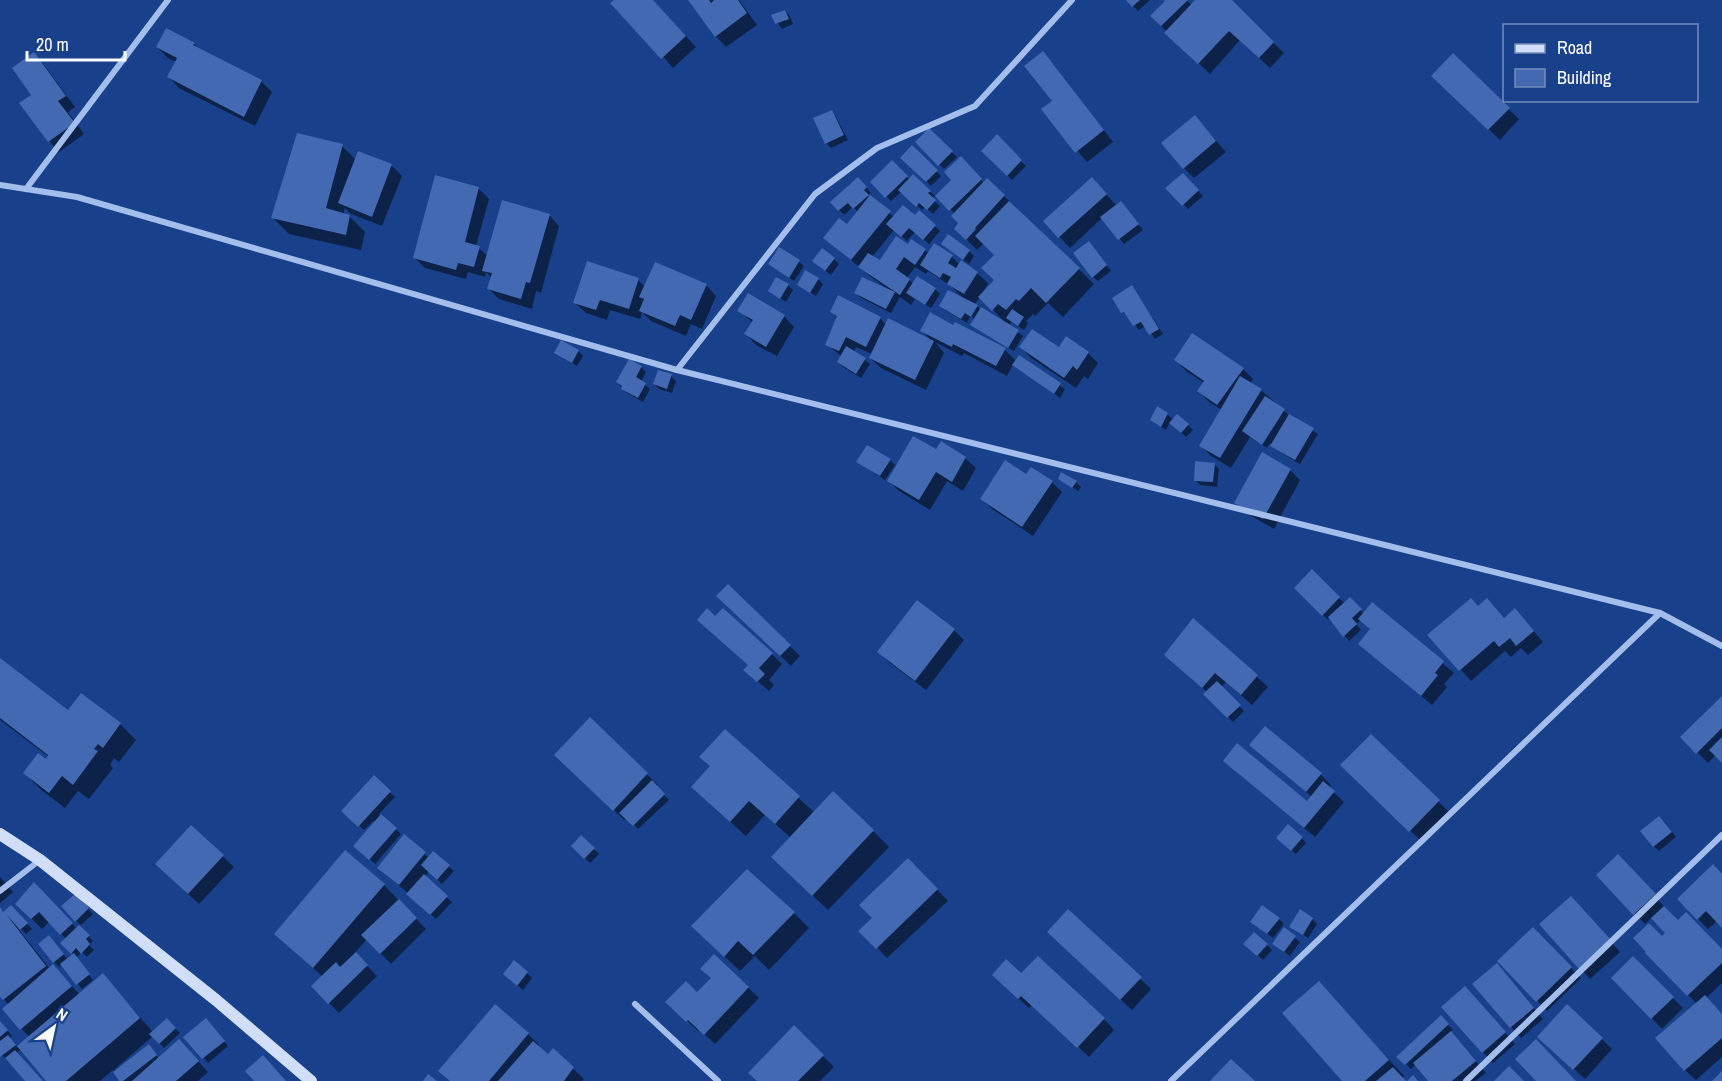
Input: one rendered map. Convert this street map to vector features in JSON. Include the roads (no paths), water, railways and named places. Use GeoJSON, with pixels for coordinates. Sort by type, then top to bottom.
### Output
{"type":"FeatureCollection","features":[{"type":"Feature","properties":{"kind":"street"},"geometry":{"type":"LineString","coordinates":[[26,189],[168,0]]}},
{"type":"Feature","properties":{"kind":"street"},"geometry":{"type":"LineString","coordinates":[[677,370],[815,195],[877,148],[975,106],[1072,0]]}},
{"type":"Feature","properties":{"kind":"street"},"geometry":{"type":"LineString","coordinates":[[0,185],[77,197],[677,370],[1660,613],[1722,646]]}},
{"type":"Feature","properties":{"kind":"street"},"geometry":{"type":"LineString","coordinates":[[1171,1081],[1660,613]]}},
{"type":"Feature","properties":{"kind":"street"},"geometry":{"type":"LineString","coordinates":[[0,834],[40,860],[216,1000],[311,1081]]}},
{"type":"Feature","properties":{"kind":"street"},"geometry":{"type":"LineString","coordinates":[[1466,1081],[1722,835]]}},
{"type":"Feature","properties":{"kind":"street"},"geometry":{"type":"LineString","coordinates":[[0,891],[40,860]]}},
{"type":"Feature","properties":{"kind":"street"},"geometry":{"type":"LineString","coordinates":[[635,1004],[718,1081]]}}]}
